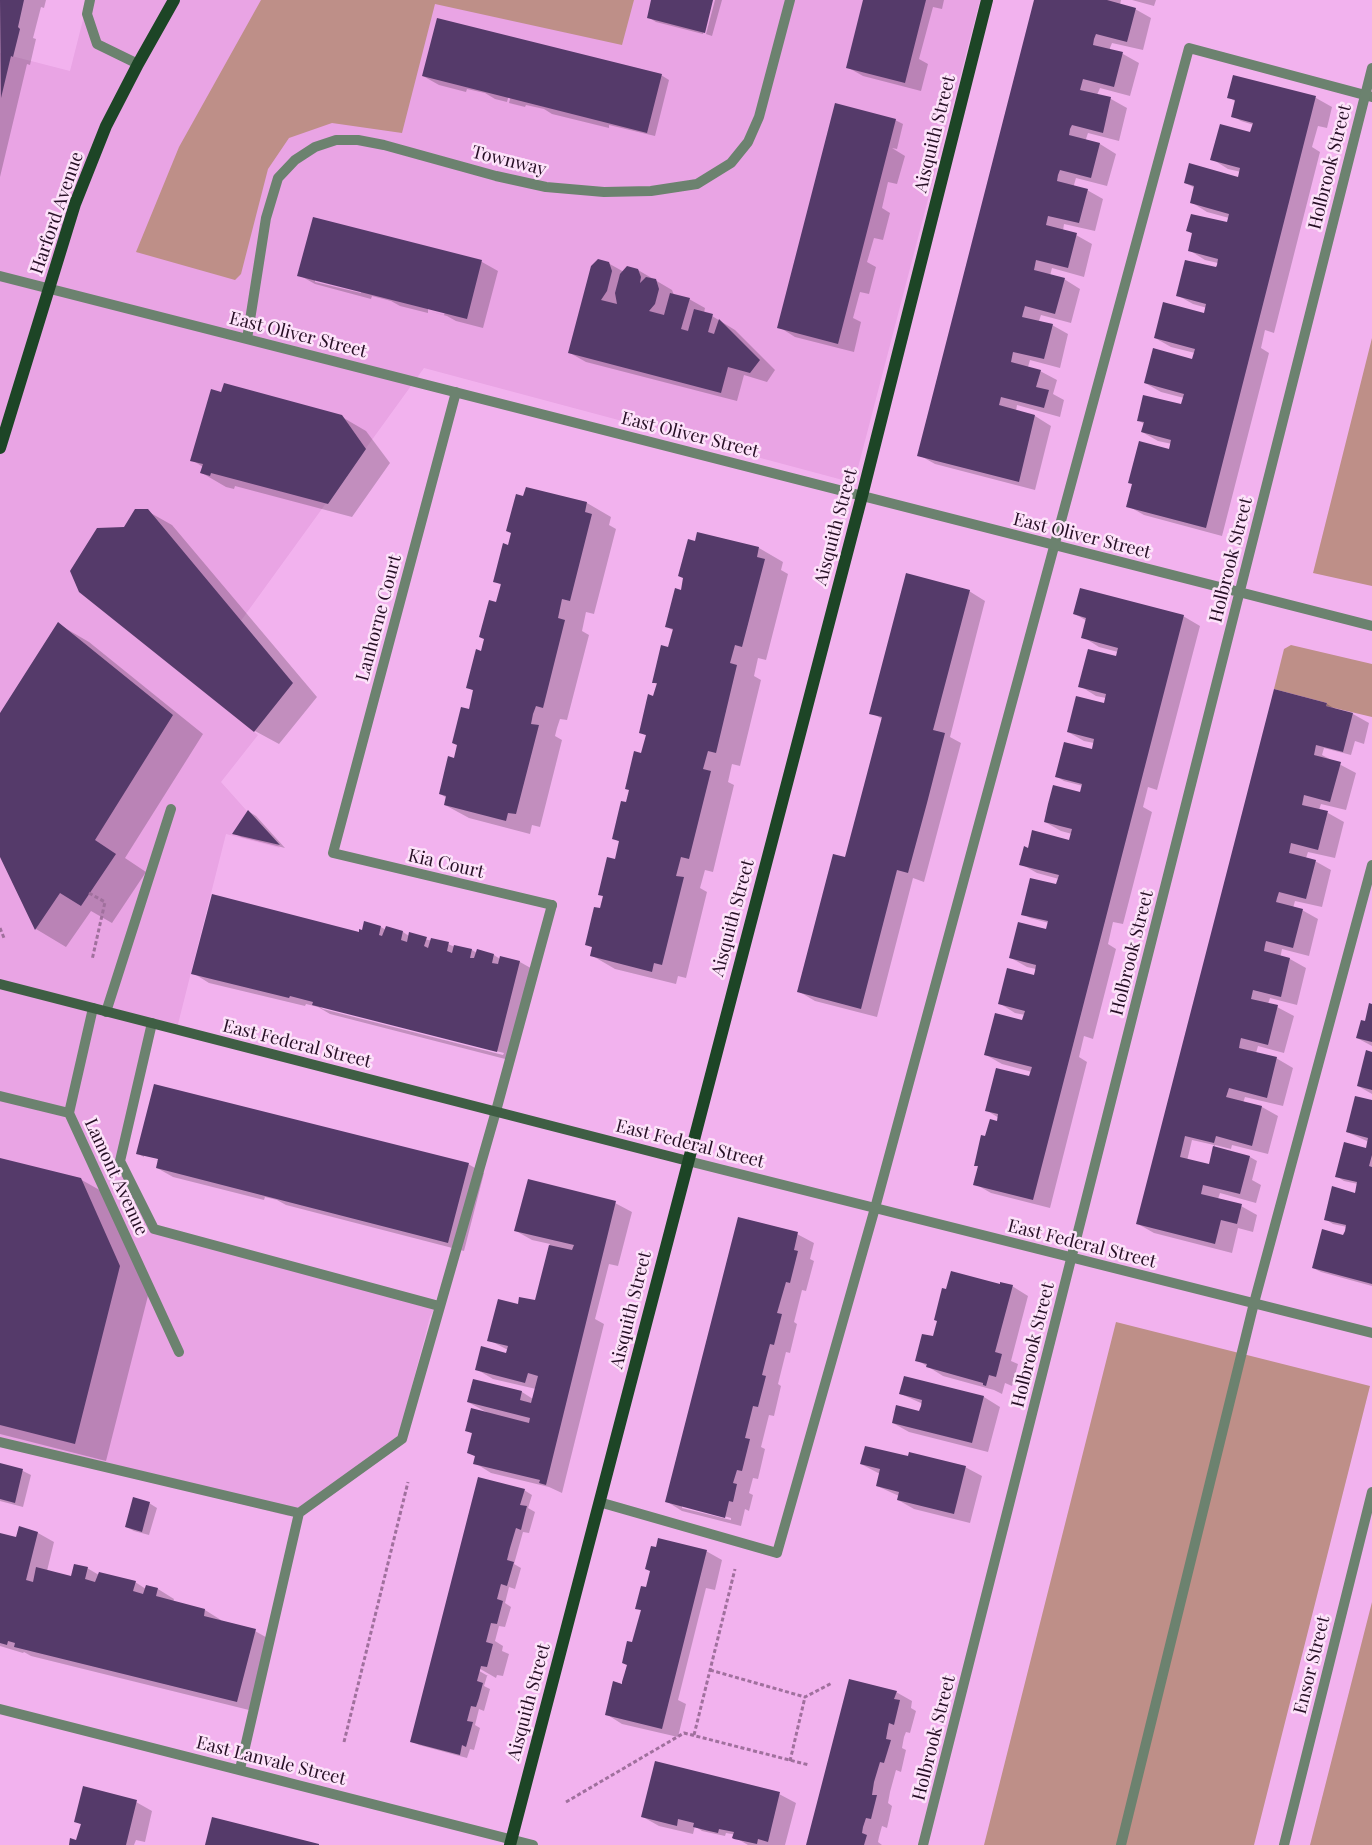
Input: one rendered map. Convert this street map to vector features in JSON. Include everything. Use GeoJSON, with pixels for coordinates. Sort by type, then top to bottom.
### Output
{"type":"FeatureCollection","features":[{"type":"Feature","properties":{"kind":"main road","name":"Harford Avenue"},"geometry":{"type":"LineString","coordinates":[[0,448],[75,204],[106,126],[174,0]]}},
{"type":"Feature","properties":{"kind":"main road","name":"Aisquith Street"},"geometry":{"type":"LineString","coordinates":[[511,1842],[862,496],[987,0]]}},
{"type":"Feature","properties":{"kind":"street"},"geometry":{"type":"LineString","coordinates":[[90,0],[87,14],[97,44],[138,64]]}},
{"type":"Feature","properties":{"kind":"street","name":"Townway"},"geometry":{"type":"LineString","coordinates":[[247,339],[266,218],[278,178],[295,160],[315,147],[336,140],[367,142],[414,152],[496,176],[546,187],[604,192],[650,191],[697,184],[731,162],[748,142],[759,117],[790,0]]}},
{"type":"Feature","properties":{"kind":"street"},"geometry":{"type":"LineString","coordinates":[[599,1502],[777,1552],[874,1208],[1189,48],[1369,96]]}},
{"type":"Feature","properties":{"kind":"street","name":"Holbrook Street"},"geometry":{"type":"LineString","coordinates":[[923,1845],[1240,593],[1369,96],[1372,68]]}},
{"type":"Feature","properties":{"kind":"street","name":"East Oliver Street"},"geometry":{"type":"LineString","coordinates":[[0,276],[1372,626]]}},
{"type":"Feature","properties":{"kind":"street","name":"Lanhorne Court"},"geometry":{"type":"LineString","coordinates":[[332,853],[456,392]]}},
{"type":"Feature","properties":{"kind":"street"},"geometry":{"type":"LineString","coordinates":[[106,1012],[171,809]]}},
{"type":"Feature","properties":{"kind":"street","name":"Kia Court"},"geometry":{"type":"LineString","coordinates":[[332,853],[552,905],[496,1111]]}},
{"type":"Feature","properties":{"kind":"street"},"geometry":{"type":"LineString","coordinates":[[1120,1845],[1254,1303],[1372,865]]}},
{"type":"Feature","properties":{"kind":"street","name":"East Federal Street"},"geometry":{"type":"LineString","coordinates":[[0,984],[688,1161],[1372,1333]]}},
{"type":"Feature","properties":{"kind":"street","name":"Lamont Avenue"},"geometry":{"type":"LineString","coordinates":[[93,1008],[69,1113],[178,1352]]}},
{"type":"Feature","properties":{"kind":"street"},"geometry":{"type":"LineString","coordinates":[[152,1024],[120,1161],[154,1229],[439,1306]]}},
{"type":"Feature","properties":{"kind":"street"},"geometry":{"type":"LineString","coordinates":[[0,1096],[69,1113]]}},
{"type":"Feature","properties":{"kind":"street"},"geometry":{"type":"LineString","coordinates":[[240,1769],[299,1513],[402,1439],[496,1111]]}},
{"type":"Feature","properties":{"kind":"street"},"geometry":{"type":"LineString","coordinates":[[0,1442],[299,1513]]}},
{"type":"Feature","properties":{"kind":"street","name":"Ensor Street"},"geometry":{"type":"LineString","coordinates":[[1284,1845],[1372,1492]]}},
{"type":"Feature","properties":{"kind":"street","name":"East Lanvale Street"},"geometry":{"type":"LineString","coordinates":[[0,1709],[240,1769],[511,1842],[533,1845]]}},
{"type":"Feature","properties":{"kind":"path"},"geometry":{"type":"LineString","coordinates":[[90,893],[105,902],[92,960]]}},
{"type":"Feature","properties":{"kind":"path"},"geometry":{"type":"LineString","coordinates":[[0,928],[4,938]]}},
{"type":"Feature","properties":{"kind":"path"},"geometry":{"type":"LineString","coordinates":[[344,1742],[408,1482]]}},
{"type":"Feature","properties":{"kind":"path"},"geometry":{"type":"LineString","coordinates":[[694,1735],[736,1564]]}},
{"type":"Feature","properties":{"kind":"path"},"geometry":{"type":"LineString","coordinates":[[710,1670],[805,1698],[832,1683]]}},
{"type":"Feature","properties":{"kind":"path"},"geometry":{"type":"LineString","coordinates":[[790,1761],[805,1698]]}},
{"type":"Feature","properties":{"kind":"path"},"geometry":{"type":"LineString","coordinates":[[566,1802],[684,1733],[810,1765]]}},
{"type":"Feature","properties":{"kind":"shaded area"},"geometry":{"type":"Polygon","coordinates":[[[88,0],[980,0],[854,483],[424,368],[240,622],[253,731],[258,735],[221,782],[280,848],[226,834],[176,1032],[151,1026],[117,1154],[160,1229],[437,1303],[430,1317],[397,1443],[288,1516],[0,1442],[0,53],[70,71],[88,0]]]}},
{"type":"Feature","properties":{"kind":"shaded area"},"geometry":{"type":"Polygon","coordinates":[[[261,0],[634,0],[622,45],[435,4],[402,133],[332,123],[289,138],[268,169],[241,274],[235,280],[136,252],[179,147],[261,0]]]}},
{"type":"Feature","properties":{"kind":"shaded area"},"geometry":{"type":"Polygon","coordinates":[[[1372,338],[1372,586],[1313,573],[1372,338]]]}},
{"type":"Feature","properties":{"kind":"shaded area"},"geometry":{"type":"Polygon","coordinates":[[[1291,645],[1372,664],[1372,717],[1326,706],[1327,703],[1274,689],[1284,649],[1291,645]]]}},
{"type":"Feature","properties":{"kind":"shaded area"},"geometry":{"type":"Polygon","coordinates":[[[1116,1322],[1370,1386],[1254,1845],[984,1845],[1116,1322]]]}},
{"type":"Feature","properties":{"kind":"shaded area"},"geometry":{"type":"Polygon","coordinates":[[[1372,1602],[1372,1845],[1310,1845],[1372,1602]]]}},
{"type":"Feature","properties":{"kind":"building"},"geometry":{"type":"Polygon","coordinates":[[[0,0],[24,0],[18,27],[20,29],[13,57],[11,56],[1,98],[0,0]]]}},
{"type":"Feature","properties":{"kind":"building"},"geometry":{"type":"Polygon","coordinates":[[[651,0],[713,0],[705,33],[647,18],[651,0]]]}},
{"type":"Feature","properties":{"kind":"building"},"geometry":{"type":"Polygon","coordinates":[[[863,0],[926,0],[905,83],[846,68],[863,0]]]}},
{"type":"Feature","properties":{"kind":"building"},"geometry":{"type":"Polygon","coordinates":[[[1034,0],[1107,0],[1136,8],[1127,42],[1096,34],[1094,39],[1093,45],[1123,52],[1114,87],[1083,79],[1080,90],[1111,97],[1103,133],[1072,125],[1070,129],[1069,135],[1100,143],[1091,178],[1060,170],[1058,175],[1057,181],[1088,189],[1079,223],[1048,216],[1046,225],[1077,233],[1068,268],[1036,260],[1034,270],[1065,278],[1055,314],[1025,306],[1023,313],[1022,317],[1053,324],[1044,359],[1013,352],[1011,362],[1041,370],[1036,387],[1049,390],[1044,408],[1001,397],[999,405],[1035,415],[1019,482],[917,456],[1034,0]]]}},
{"type":"Feature","properties":{"kind":"building"},"geometry":{"type":"Polygon","coordinates":[[[437,18],[662,74],[647,133],[422,76],[437,18]]]}},
{"type":"Feature","properties":{"kind":"building"},"geometry":{"type":"Polygon","coordinates":[[[1233,75],[1316,96],[1206,528],[1126,507],[1132,484],[1128,483],[1139,441],[1169,449],[1171,440],[1141,432],[1144,422],[1137,421],[1143,395],[1181,404],[1184,394],[1144,383],[1153,348],[1192,359],[1195,349],[1154,338],[1163,302],[1204,313],[1206,304],[1176,296],[1185,260],[1216,267],[1217,265],[1218,259],[1188,251],[1192,233],[1186,231],[1191,214],[1227,222],[1229,214],[1190,203],[1194,186],[1184,183],[1189,163],[1238,177],[1240,168],[1210,160],[1220,124],[1250,132],[1253,123],[1231,117],[1235,100],[1227,98],[1233,75]]]}},
{"type":"Feature","properties":{"kind":"building"},"geometry":{"type":"Polygon","coordinates":[[[835,103],[896,119],[838,344],[777,328],[835,103]]]}},
{"type":"Feature","properties":{"kind":"building"},"geometry":{"type":"Polygon","coordinates":[[[313,217],[482,260],[467,319],[297,276],[313,217]]]}},
{"type":"Feature","properties":{"kind":"building"},"geometry":{"type":"Polygon","coordinates":[[[598,259],[609,262],[612,271],[607,291],[601,300],[617,304],[615,293],[620,274],[627,266],[638,269],[641,277],[640,283],[646,277],[656,279],[659,289],[655,304],[649,311],[664,315],[670,293],[690,298],[681,329],[688,331],[694,309],[713,314],[708,332],[714,334],[719,319],[760,360],[750,373],[728,367],[721,393],[568,353],[591,266],[598,259]]]}},
{"type":"Feature","properties":{"kind":"building"},"geometry":{"type":"Polygon","coordinates":[[[224,383],[342,415],[366,449],[328,504],[211,473],[210,476],[200,473],[203,464],[190,461],[211,389],[221,392],[224,383]]]}},
{"type":"Feature","properties":{"kind":"building"},"geometry":{"type":"Polygon","coordinates":[[[526,487],[587,502],[585,512],[592,514],[570,601],[562,599],[558,618],[565,620],[543,708],[536,706],[533,714],[531,724],[539,725],[516,814],[508,813],[506,821],[444,805],[446,796],[439,794],[448,756],[454,758],[457,745],[452,743],[461,707],[469,709],[473,690],[466,688],[476,649],[481,651],[484,639],[479,637],[489,600],[496,602],[501,584],[493,582],[503,543],[508,545],[511,533],[506,531],[516,494],[523,496],[526,487]]]}},
{"type":"Feature","properties":{"kind":"building"},"geometry":{"type":"Polygon","coordinates":[[[135,509],[148,509],[293,683],[254,732],[79,592],[70,571],[97,528],[124,527],[135,509]]]}},
{"type":"Feature","properties":{"kind":"building"},"geometry":{"type":"Polygon","coordinates":[[[697,532],[759,547],[757,557],[765,559],[742,647],[735,645],[730,663],[737,665],[716,753],[708,751],[703,769],[711,771],[689,859],[681,857],[676,876],[684,877],[662,965],[654,963],[652,972],[590,956],[592,947],[585,945],[594,907],[600,908],[603,896],[598,895],[607,857],[615,859],[619,841],[612,839],[621,801],[626,802],[629,790],[625,789],[634,751],[641,753],[646,735],[639,733],[648,694],[653,696],[657,683],[652,683],[661,645],[668,647],[673,629],[665,627],[675,588],[681,590],[683,578],[678,576],[688,539],[695,541],[697,532]]]}},
{"type":"Feature","properties":{"kind":"building"},"geometry":{"type":"Polygon","coordinates":[[[906,573],[970,590],[933,730],[945,733],[927,803],[908,873],[897,870],[861,1009],[797,992],[833,854],[845,857],[882,717],[869,714],[906,573]]]}},
{"type":"Feature","properties":{"kind":"building"},"geometry":{"type":"Polygon","coordinates":[[[1080,588],[1184,615],[1033,1200],[973,1185],[978,1166],[974,1166],[981,1135],[985,1136],[990,1119],[997,1121],[998,1114],[985,1111],[996,1068],[1029,1076],[1032,1067],[984,1055],[995,1013],[1022,1020],[1025,1011],[998,1004],[1007,968],[1034,975],[1035,971],[1036,965],[1009,958],[1018,922],[1046,929],[1048,921],[1021,915],[1030,878],[1056,884],[1059,875],[1019,865],[1024,846],[1028,848],[1032,830],[1069,840],[1072,829],[1044,822],[1048,804],[1053,785],[1080,792],[1082,784],[1055,777],[1064,742],[1092,749],[1094,739],[1067,732],[1076,696],[1104,703],[1106,694],[1078,687],[1088,649],[1116,656],[1118,648],[1081,638],[1086,618],[1073,614],[1080,588]]]}},
{"type":"Feature","properties":{"kind":"building"},"geometry":{"type":"Polygon","coordinates":[[[58,622],[173,715],[95,840],[116,854],[81,906],[60,893],[35,930],[0,857],[0,713],[58,622]]]}},
{"type":"Feature","properties":{"kind":"building"},"geometry":{"type":"Polygon","coordinates":[[[1274,689],[1327,703],[1326,706],[1353,713],[1343,752],[1316,745],[1314,755],[1341,762],[1330,802],[1304,795],[1302,805],[1328,811],[1318,850],[1291,843],[1289,853],[1316,860],[1306,899],[1279,892],[1277,898],[1276,902],[1303,909],[1293,948],[1266,941],[1264,951],[1290,958],[1281,997],[1253,990],[1251,999],[1278,1005],[1268,1045],[1241,1038],[1240,1042],[1239,1048],[1277,1057],[1267,1098],[1229,1088],[1226,1097],[1262,1106],[1252,1146],[1216,1136],[1214,1143],[1185,1136],[1180,1157],[1209,1164],[1213,1146],[1250,1156],[1240,1194],[1203,1185],[1201,1194],[1242,1204],[1237,1224],[1221,1220],[1215,1244],[1136,1224],[1274,689]]]}},
{"type":"Feature","properties":{"kind":"building"},"geometry":{"type":"Polygon","coordinates":[[[248,810],[280,845],[232,834],[248,810]]]}},
{"type":"Feature","properties":{"kind":"building"},"geometry":{"type":"Polygon","coordinates":[[[212,894],[359,932],[359,929],[362,930],[364,921],[381,926],[379,935],[382,936],[386,926],[403,931],[401,940],[407,942],[409,932],[427,937],[424,946],[428,948],[431,938],[449,942],[447,951],[452,953],[454,945],[472,949],[470,958],[474,958],[477,949],[494,954],[492,963],[498,964],[500,956],[520,961],[497,1052],[312,1005],[313,1002],[290,996],[289,998],[191,974],[212,894]]]}},
{"type":"Feature","properties":{"kind":"building"},"geometry":{"type":"Polygon","coordinates":[[[1369,1003],[1372,1004],[1372,1042],[1356,1038],[1361,1020],[1365,1021],[1369,1003]]]}},
{"type":"Feature","properties":{"kind":"building"},"geometry":{"type":"Polygon","coordinates":[[[1366,1050],[1372,1052],[1372,1090],[1357,1086],[1366,1050]]]}},
{"type":"Feature","properties":{"kind":"building"},"geometry":{"type":"Polygon","coordinates":[[[154,1084],[469,1163],[448,1243],[156,1168],[158,1159],[136,1154],[154,1084]]]}},
{"type":"Feature","properties":{"kind":"building"},"geometry":{"type":"Polygon","coordinates":[[[1355,1096],[1372,1100],[1372,1155],[1369,1166],[1372,1167],[1372,1284],[1312,1268],[1322,1229],[1343,1235],[1345,1231],[1346,1225],[1324,1220],[1332,1186],[1355,1193],[1357,1182],[1335,1177],[1344,1142],[1366,1148],[1368,1138],[1346,1132],[1355,1096]]]}},
{"type":"Feature","properties":{"kind":"building"},"geometry":{"type":"Polygon","coordinates":[[[0,1158],[81,1178],[120,1266],[75,1444],[0,1425],[0,1158]]]}},
{"type":"Feature","properties":{"kind":"building"},"geometry":{"type":"Polygon","coordinates":[[[528,1179],[616,1201],[546,1485],[539,1483],[540,1480],[473,1464],[475,1456],[467,1453],[472,1433],[465,1431],[471,1408],[529,1423],[530,1418],[467,1402],[473,1379],[522,1391],[520,1400],[531,1403],[538,1376],[528,1373],[525,1383],[475,1370],[481,1346],[506,1353],[508,1346],[487,1341],[498,1299],[518,1304],[519,1297],[535,1300],[549,1245],[572,1250],[574,1245],[514,1231],[528,1179]]]}},
{"type":"Feature","properties":{"kind":"building"},"geometry":{"type":"Polygon","coordinates":[[[738,1217],[798,1232],[794,1250],[798,1251],[790,1283],[786,1282],[777,1313],[782,1314],[774,1345],[770,1344],[766,1359],[762,1375],[766,1376],[758,1407],[753,1406],[745,1438],[750,1439],[742,1471],[737,1470],[733,1483],[737,1484],[733,1502],[729,1501],[725,1518],[665,1502],[738,1217]]]}},
{"type":"Feature","properties":{"kind":"building"},"geometry":{"type":"Polygon","coordinates":[[[951,1271],[1000,1284],[1000,1282],[1013,1285],[995,1352],[1002,1354],[996,1377],[989,1375],[986,1386],[983,1383],[926,1367],[927,1364],[915,1361],[922,1334],[933,1336],[937,1321],[934,1320],[942,1288],[946,1289],[951,1271]]]}},
{"type":"Feature","properties":{"kind":"building"},"geometry":{"type":"Polygon","coordinates":[[[904,1376],[984,1396],[972,1443],[892,1423],[896,1405],[919,1411],[921,1406],[922,1400],[899,1394],[904,1376]]]}},
{"type":"Feature","properties":{"kind":"building"},"geometry":{"type":"Polygon","coordinates":[[[865,1446],[908,1456],[909,1452],[966,1466],[954,1514],[897,1500],[899,1492],[876,1486],[880,1469],[860,1464],[865,1446]]]}},
{"type":"Feature","properties":{"kind":"building"},"geometry":{"type":"Polygon","coordinates":[[[0,1463],[23,1469],[15,1503],[0,1499],[0,1463]]]}},
{"type":"Feature","properties":{"kind":"building"},"geometry":{"type":"Polygon","coordinates":[[[478,1477],[525,1489],[520,1505],[527,1506],[521,1530],[516,1528],[510,1548],[507,1560],[514,1562],[507,1586],[501,1584],[497,1599],[503,1601],[497,1624],[491,1623],[486,1642],[493,1644],[487,1667],[481,1666],[477,1681],[483,1683],[476,1707],[471,1706],[467,1721],[473,1722],[466,1747],[462,1745],[460,1755],[410,1742],[478,1477]]]}},
{"type":"Feature","properties":{"kind":"building"},"geometry":{"type":"Polygon","coordinates":[[[133,1497],[150,1502],[142,1532],[125,1527],[133,1497]]]}},
{"type":"Feature","properties":{"kind":"building"},"geometry":{"type":"Polygon","coordinates":[[[19,1526],[38,1532],[26,1580],[33,1582],[36,1567],[71,1576],[74,1564],[88,1567],[85,1579],[95,1582],[99,1572],[136,1581],[133,1591],[143,1594],[146,1585],[158,1588],[156,1596],[205,1609],[204,1616],[256,1629],[237,1702],[14,1647],[15,1643],[8,1641],[7,1645],[0,1643],[0,1533],[16,1537],[19,1526]]]}},
{"type":"Feature","properties":{"kind":"building"},"geometry":{"type":"Polygon","coordinates":[[[658,1538],[707,1550],[662,1729],[605,1715],[613,1681],[622,1684],[627,1665],[622,1663],[627,1641],[632,1642],[641,1610],[635,1609],[641,1586],[646,1587],[650,1571],[645,1569],[651,1546],[656,1547],[658,1538]]]}},
{"type":"Feature","properties":{"kind":"building"},"geometry":{"type":"Polygon","coordinates":[[[849,1679],[897,1691],[894,1699],[900,1700],[894,1725],[889,1723],[886,1739],[891,1740],[884,1763],[880,1762],[874,1782],[872,1795],[877,1795],[871,1819],[866,1818],[863,1827],[862,1833],[867,1835],[864,1845],[806,1845],[849,1679]]]}},
{"type":"Feature","properties":{"kind":"building"},"geometry":{"type":"Polygon","coordinates":[[[655,1761],[780,1792],[768,1842],[758,1839],[757,1844],[734,1839],[732,1838],[734,1832],[719,1829],[718,1833],[709,1831],[693,1827],[694,1823],[678,1819],[677,1826],[641,1817],[655,1761]]]}},
{"type":"Feature","properties":{"kind":"building"},"geometry":{"type":"Polygon","coordinates":[[[83,1786],[137,1800],[126,1845],[69,1845],[70,1838],[76,1840],[81,1824],[74,1822],[83,1786]]]}},
{"type":"Feature","properties":{"kind":"building"},"geometry":{"type":"Polygon","coordinates":[[[212,1817],[319,1844],[319,1845],[205,1845],[212,1817]]]}}]}
